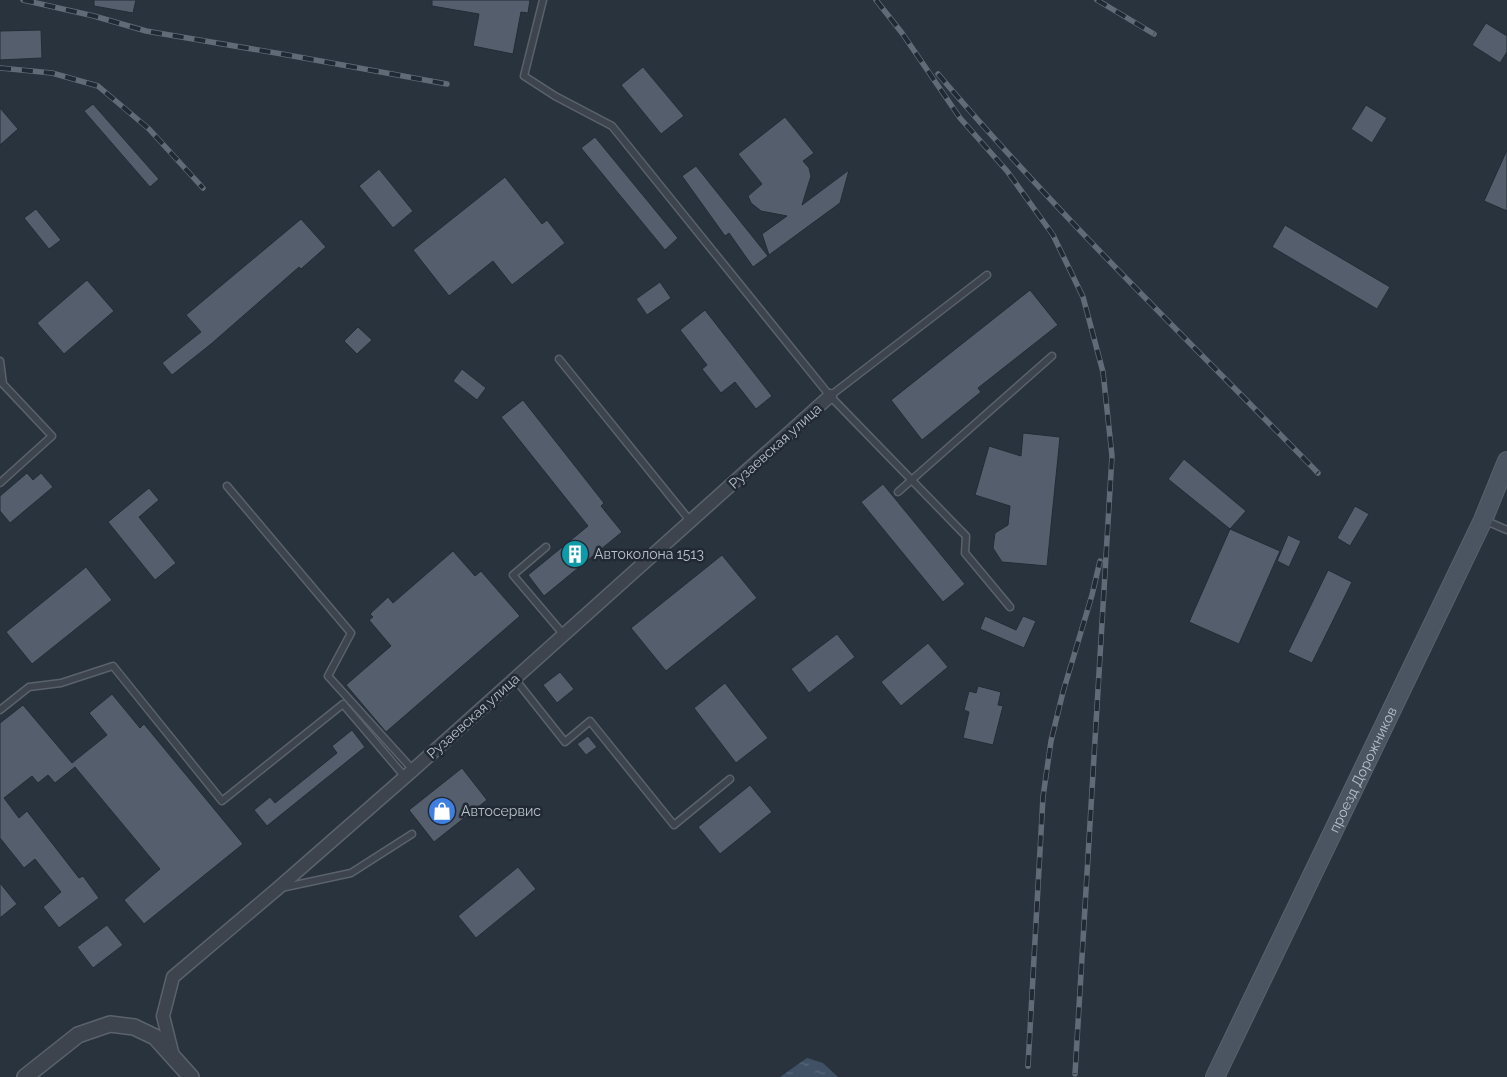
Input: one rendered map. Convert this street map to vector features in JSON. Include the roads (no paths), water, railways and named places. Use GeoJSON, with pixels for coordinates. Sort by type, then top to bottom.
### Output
{"type":"FeatureCollection","features":[{"type":"Feature","properties":{"kind":"main road","name":"проезд Дорожников"},"geometry":{"type":"LineString","coordinates":[[1215,1077],[1483,520],[1507,461]]}},
{"type":"Feature","properties":{"kind":"street","name":"Рузаевская улица"},"geometry":{"type":"LineString","coordinates":[[173,1056],[163,1016],[173,977],[409,774],[830,396]]}},
{"type":"Feature","properties":{"kind":"street"},"geometry":{"type":"LineString","coordinates":[[25,1077],[78,1035],[110,1024],[134,1026],[155,1037],[191,1077]]}},
{"type":"Feature","properties":{"kind":"lane"},"geometry":{"type":"LineString","coordinates":[[543,0],[524,76],[555,96],[612,126],[830,396],[966,536],[965,553],[1010,608]]}},
{"type":"Feature","properties":{"kind":"lane"},"geometry":{"type":"LineString","coordinates":[[830,396],[987,275]]}},
{"type":"Feature","properties":{"kind":"lane"},"geometry":{"type":"LineString","coordinates":[[898,492],[1052,356]]}},
{"type":"Feature","properties":{"kind":"lane"},"geometry":{"type":"LineString","coordinates":[[559,359],[690,522]]}},
{"type":"Feature","properties":{"kind":"lane"},"geometry":{"type":"LineString","coordinates":[[0,361],[3,384],[52,436],[0,483]]}},
{"type":"Feature","properties":{"kind":"lane"},"geometry":{"type":"LineString","coordinates":[[227,486],[350,633],[328,676],[409,774]]}},
{"type":"Feature","properties":{"kind":"lane"},"geometry":{"type":"LineString","coordinates":[[1483,520],[1507,530]]}},
{"type":"Feature","properties":{"kind":"lane"},"geometry":{"type":"LineString","coordinates":[[546,547],[513,575],[564,635]]}},
{"type":"Feature","properties":{"kind":"lane"},"geometry":{"type":"LineString","coordinates":[[0,710],[29,687],[61,683],[113,666],[222,801],[343,704],[409,774]]}},
{"type":"Feature","properties":{"kind":"lane"},"geometry":{"type":"LineString","coordinates":[[515,679],[565,742],[590,721],[674,824],[730,779]]}},
{"type":"Feature","properties":{"kind":"lane"},"geometry":{"type":"LineString","coordinates":[[277,889],[351,873],[412,834]]}},
{"type":"Feature","properties":{"kind":"water"},"geometry":{"type":"Polygon","coordinates":[[[807,1058],[823,1063],[838,1077],[780,1077],[807,1058]]]}},
{"type":"Feature","properties":{"kind":"railway"},"geometry":{"type":"LineString","coordinates":[[23,0],[94,16],[146,31],[447,84]]}},
{"type":"Feature","properties":{"kind":"railway"},"geometry":{"type":"LineString","coordinates":[[876,0],[902,33],[960,118],[1007,171],[1053,235],[1083,297],[1103,372],[1112,456],[1075,1074]]}},
{"type":"Feature","properties":{"kind":"railway"},"geometry":{"type":"LineString","coordinates":[[1097,0],[1154,34]]}},
{"type":"Feature","properties":{"kind":"railway"},"geometry":{"type":"LineString","coordinates":[[0,68],[52,73],[98,86],[149,129],[203,188]]}},
{"type":"Feature","properties":{"kind":"railway"},"geometry":{"type":"LineString","coordinates":[[938,74],[983,126],[1077,227],[1318,473]]}},
{"type":"Feature","properties":{"kind":"railway"},"geometry":{"type":"LineString","coordinates":[[1028,1066],[1043,797],[1051,741],[1100,561]]}},
{"type":"Feature","properties":{"kind":"place","name":"Автоколона 1513"},"geometry":{"type":"Point","coordinates":[575,554]}},
{"type":"Feature","properties":{"kind":"place","name":"Автосервис"},"geometry":{"type":"Point","coordinates":[442,811]}}]}
